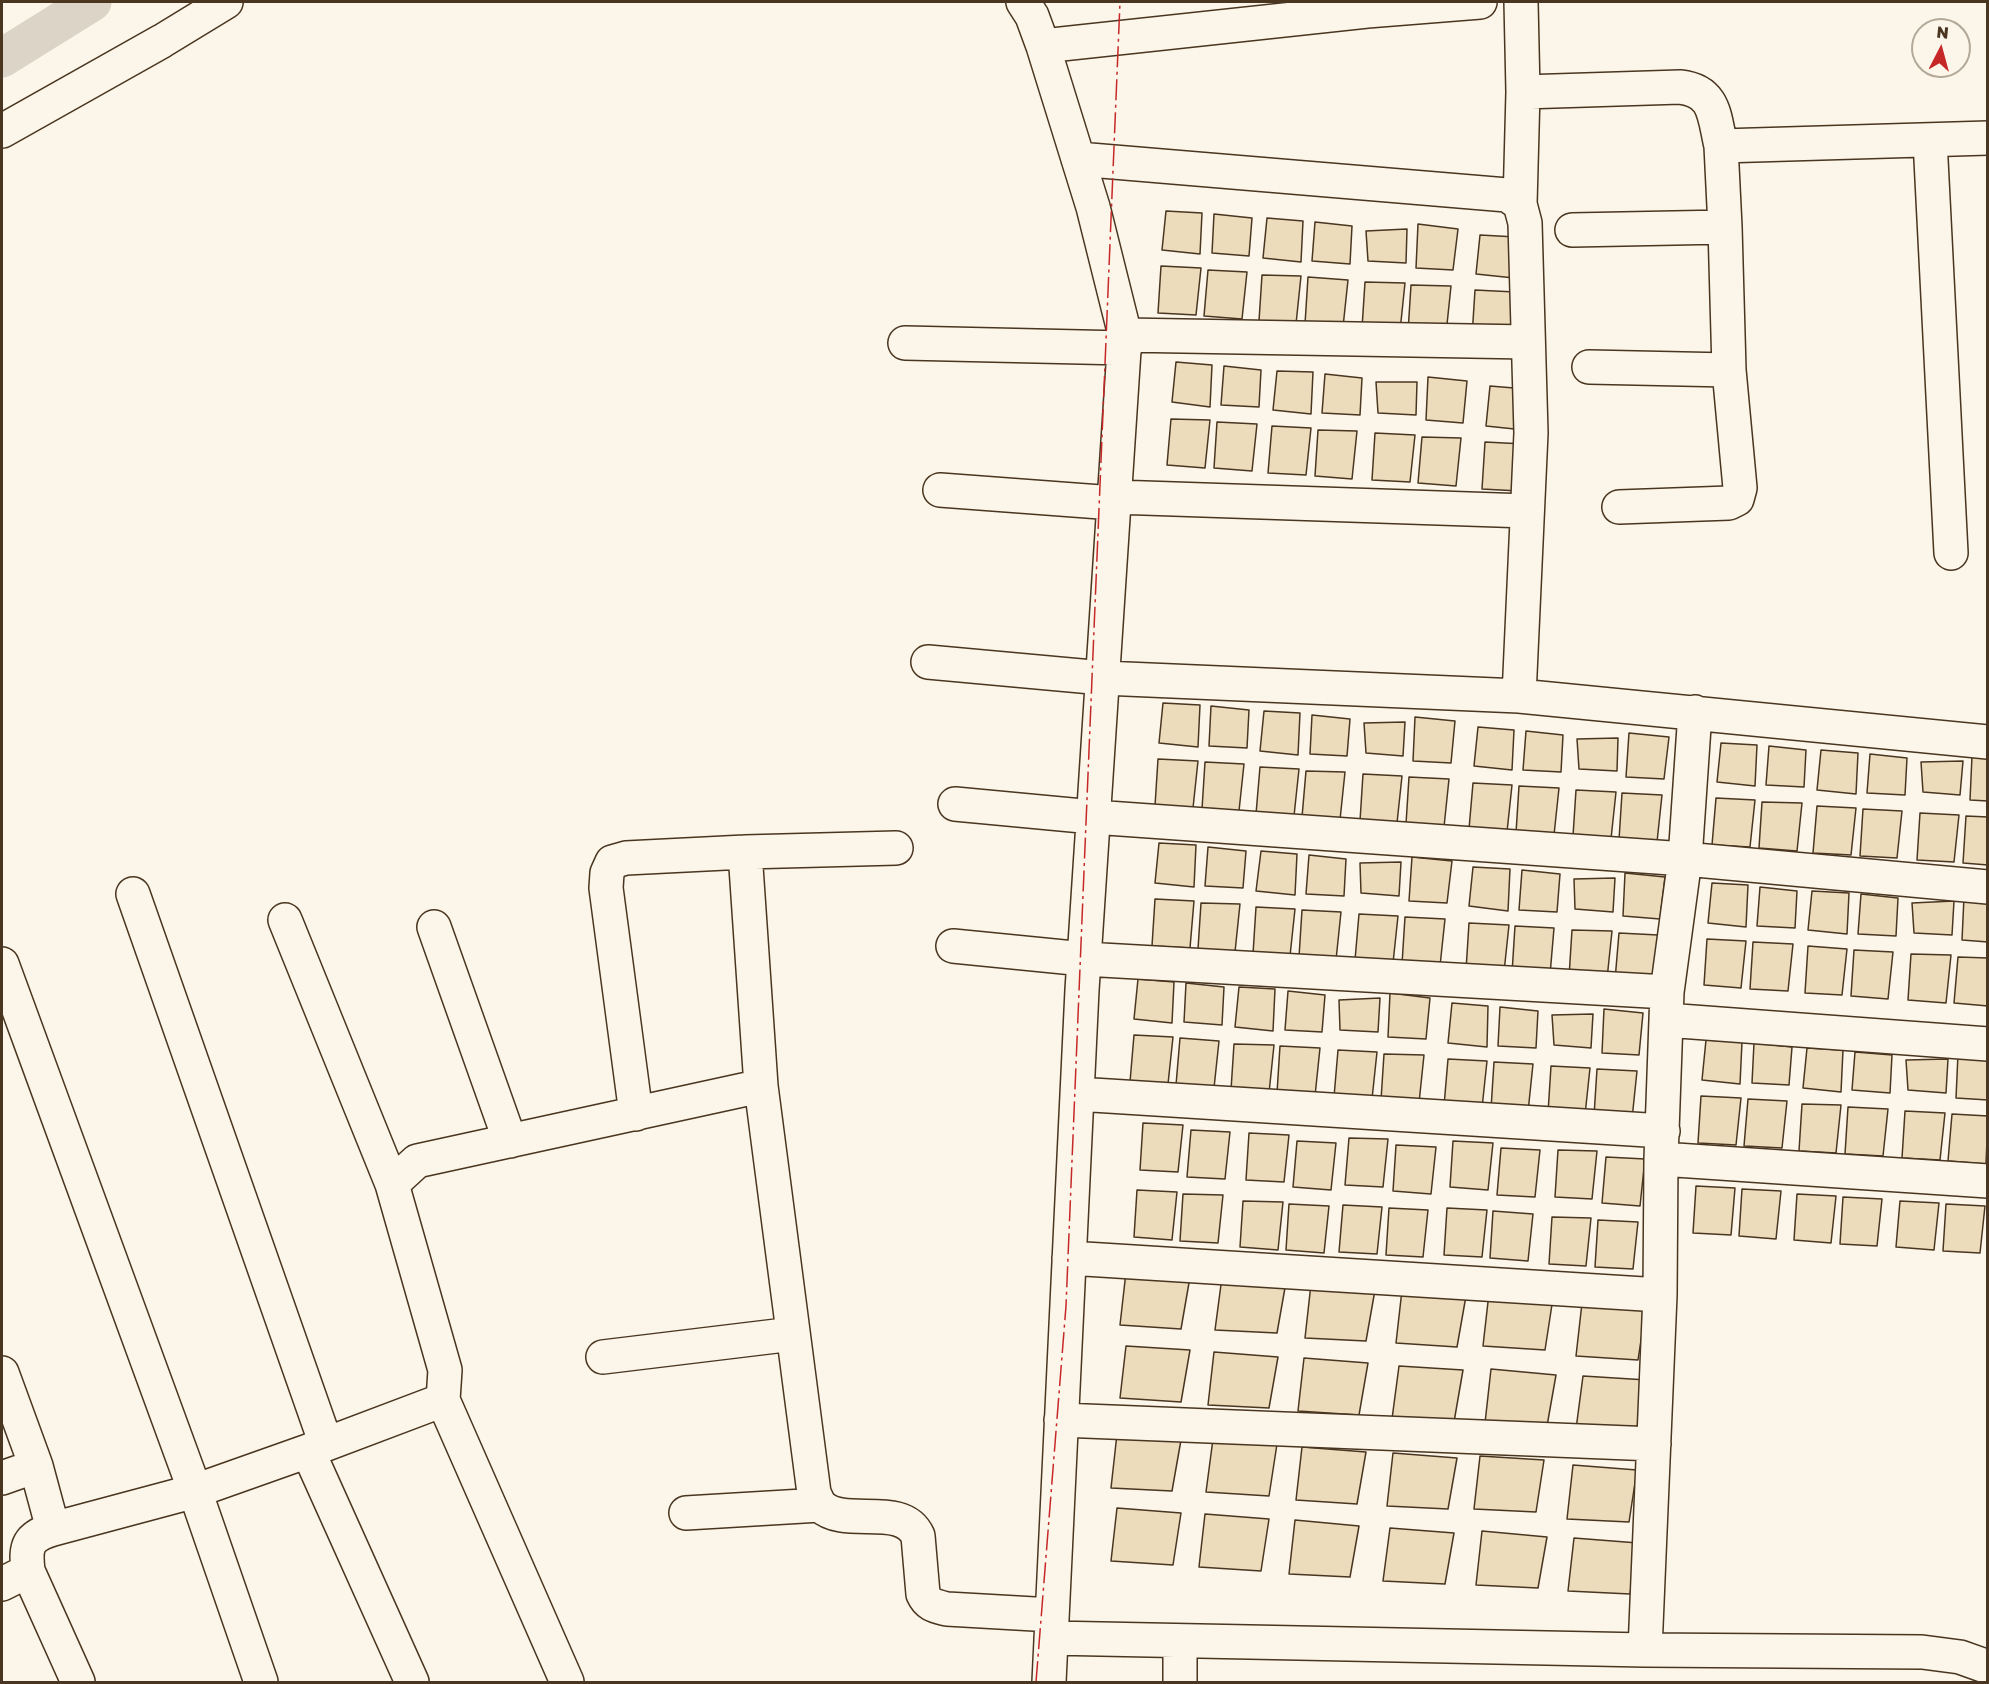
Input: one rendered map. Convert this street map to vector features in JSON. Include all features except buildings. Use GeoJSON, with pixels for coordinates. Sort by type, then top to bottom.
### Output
{"type":"FeatureCollection","features":[{"type":"Feature","properties":{"kind":"street"},"geometry":{"type":"LineString","coordinates":[[2,131],[162,41],[226,2]]}},
{"type":"Feature","properties":{"kind":"street"},"geometry":{"type":"LineString","coordinates":[[1023,2],[1032,16],[1043,46],[1093,207],[1125,342],[1084,959],[1049,1683]]}},
{"type":"Feature","properties":{"kind":"street"},"geometry":{"type":"LineString","coordinates":[[1043,46],[1225,14],[1480,2]]}},
{"type":"Feature","properties":{"kind":"street"},"geometry":{"type":"LineString","coordinates":[[1519,696],[1531,433],[1525,223],[1520,204],[1521,2]]}},
{"type":"Feature","properties":{"kind":"street"},"geometry":{"type":"LineString","coordinates":[[1522,92],[1693,88],[1704,94],[1710,105],[1720,146],[1729,370],[1740,488],[1737,499],[1729,503],[1619,507]]}},
{"type":"Feature","properties":{"kind":"street"},"geometry":{"type":"LineString","coordinates":[[1720,146],[1988,138]]}},
{"type":"Feature","properties":{"kind":"street"},"geometry":{"type":"LineString","coordinates":[[1930,140],[1952,554]]}},
{"type":"Feature","properties":{"kind":"street"},"geometry":{"type":"LineString","coordinates":[[1078,159],[1506,195],[1520,204]]}},
{"type":"Feature","properties":{"kind":"street"},"geometry":{"type":"LineString","coordinates":[[1572,230],[1725,227]]}},
{"type":"Feature","properties":{"kind":"street"},"geometry":{"type":"LineString","coordinates":[[905,343],[1528,342]]}},
{"type":"Feature","properties":{"kind":"street"},"geometry":{"type":"LineString","coordinates":[[1589,367],[1729,370]]}},
{"type":"Feature","properties":{"kind":"street"},"geometry":{"type":"LineString","coordinates":[[940,490],[1114,500],[1527,511]]}},
{"type":"Feature","properties":{"kind":"street"},"geometry":{"type":"LineString","coordinates":[[928,662],[1103,678],[1519,696],[1988,742]]}},
{"type":"Feature","properties":{"kind":"street"},"geometry":{"type":"LineString","coordinates":[[1645,1650],[1660,1295],[1666,1006],[1685,860],[1695,712]]}},
{"type":"Feature","properties":{"kind":"street"},"geometry":{"type":"LineString","coordinates":[[955,804],[1093,817],[1685,860],[1988,887]]}},
{"type":"Feature","properties":{"kind":"street"},"geometry":{"type":"LineString","coordinates":[[636,1114],[606,888],[607,873],[612,862],[626,858],[745,852],[896,848]]}},
{"type":"Feature","properties":{"kind":"street"},"geometry":{"type":"LineString","coordinates":[[745,852],[761,1086],[814,1493],[820,1505],[828,1511],[899,1519],[908,1523],[918,1536],[923,1594],[927,1602],[946,1609],[1052,1626],[1180,1641],[1645,1650],[1922,1652],[1960,1657],[1988,1667]]}},
{"type":"Feature","properties":{"kind":"street"},"geometry":{"type":"LineString","coordinates":[[134,894],[317,1448],[412,1683]]}},
{"type":"Feature","properties":{"kind":"street"},"geometry":{"type":"LineString","coordinates":[[285,920],[392,1184],[444,1370],[443,1400],[567,1683]]}},
{"type":"Feature","properties":{"kind":"street"},"geometry":{"type":"LineString","coordinates":[[434,927],[510,1141]]}},
{"type":"Feature","properties":{"kind":"street"},"geometry":{"type":"LineString","coordinates":[[953,946],[1084,959],[1666,1006],[1988,1044]]}},
{"type":"Feature","properties":{"kind":"street"},"geometry":{"type":"LineString","coordinates":[[2,964],[195,1491],[261,1683]]}},
{"type":"Feature","properties":{"kind":"street"},"geometry":{"type":"LineString","coordinates":[[392,1184],[417,1161],[761,1086]]}},
{"type":"Feature","properties":{"kind":"street"},"geometry":{"type":"LineString","coordinates":[[1077,1094],[1662,1145],[1988,1181]]}},
{"type":"Feature","properties":{"kind":"street"},"geometry":{"type":"LineString","coordinates":[[1069,1258],[1660,1295]]}},
{"type":"Feature","properties":{"kind":"street"},"geometry":{"type":"LineString","coordinates":[[603,1357],[793,1334]]}},
{"type":"Feature","properties":{"kind":"street"},"geometry":{"type":"LineString","coordinates":[[2,1373],[36,1466],[53,1529]]}},
{"type":"Feature","properties":{"kind":"street"},"geometry":{"type":"LineString","coordinates":[[78,1683],[15,1578],[30,1541],[40,1533],[195,1491],[443,1400]]}},
{"type":"Feature","properties":{"kind":"street"},"geometry":{"type":"LineString","coordinates":[[1061,1420],[1654,1444]]}},
{"type":"Feature","properties":{"kind":"street"},"geometry":{"type":"LineString","coordinates":[[2,1478],[36,1466]]}},
{"type":"Feature","properties":{"kind":"street"},"geometry":{"type":"LineString","coordinates":[[686,1513],[820,1505]]}},
{"type":"Feature","properties":{"kind":"street"},"geometry":{"type":"LineString","coordinates":[[1180,1641],[1180,1683]]}},
{"type":"Feature","properties":{"kind":"waterway"},"geometry":{"type":"LineString","coordinates":[[2,58],[92,2]]}},
{"type":"Feature","properties":{"kind":"power"},"geometry":{"type":"LineString","coordinates":[[1036,1682],[1066,1306],[1120,2]]}}]}
